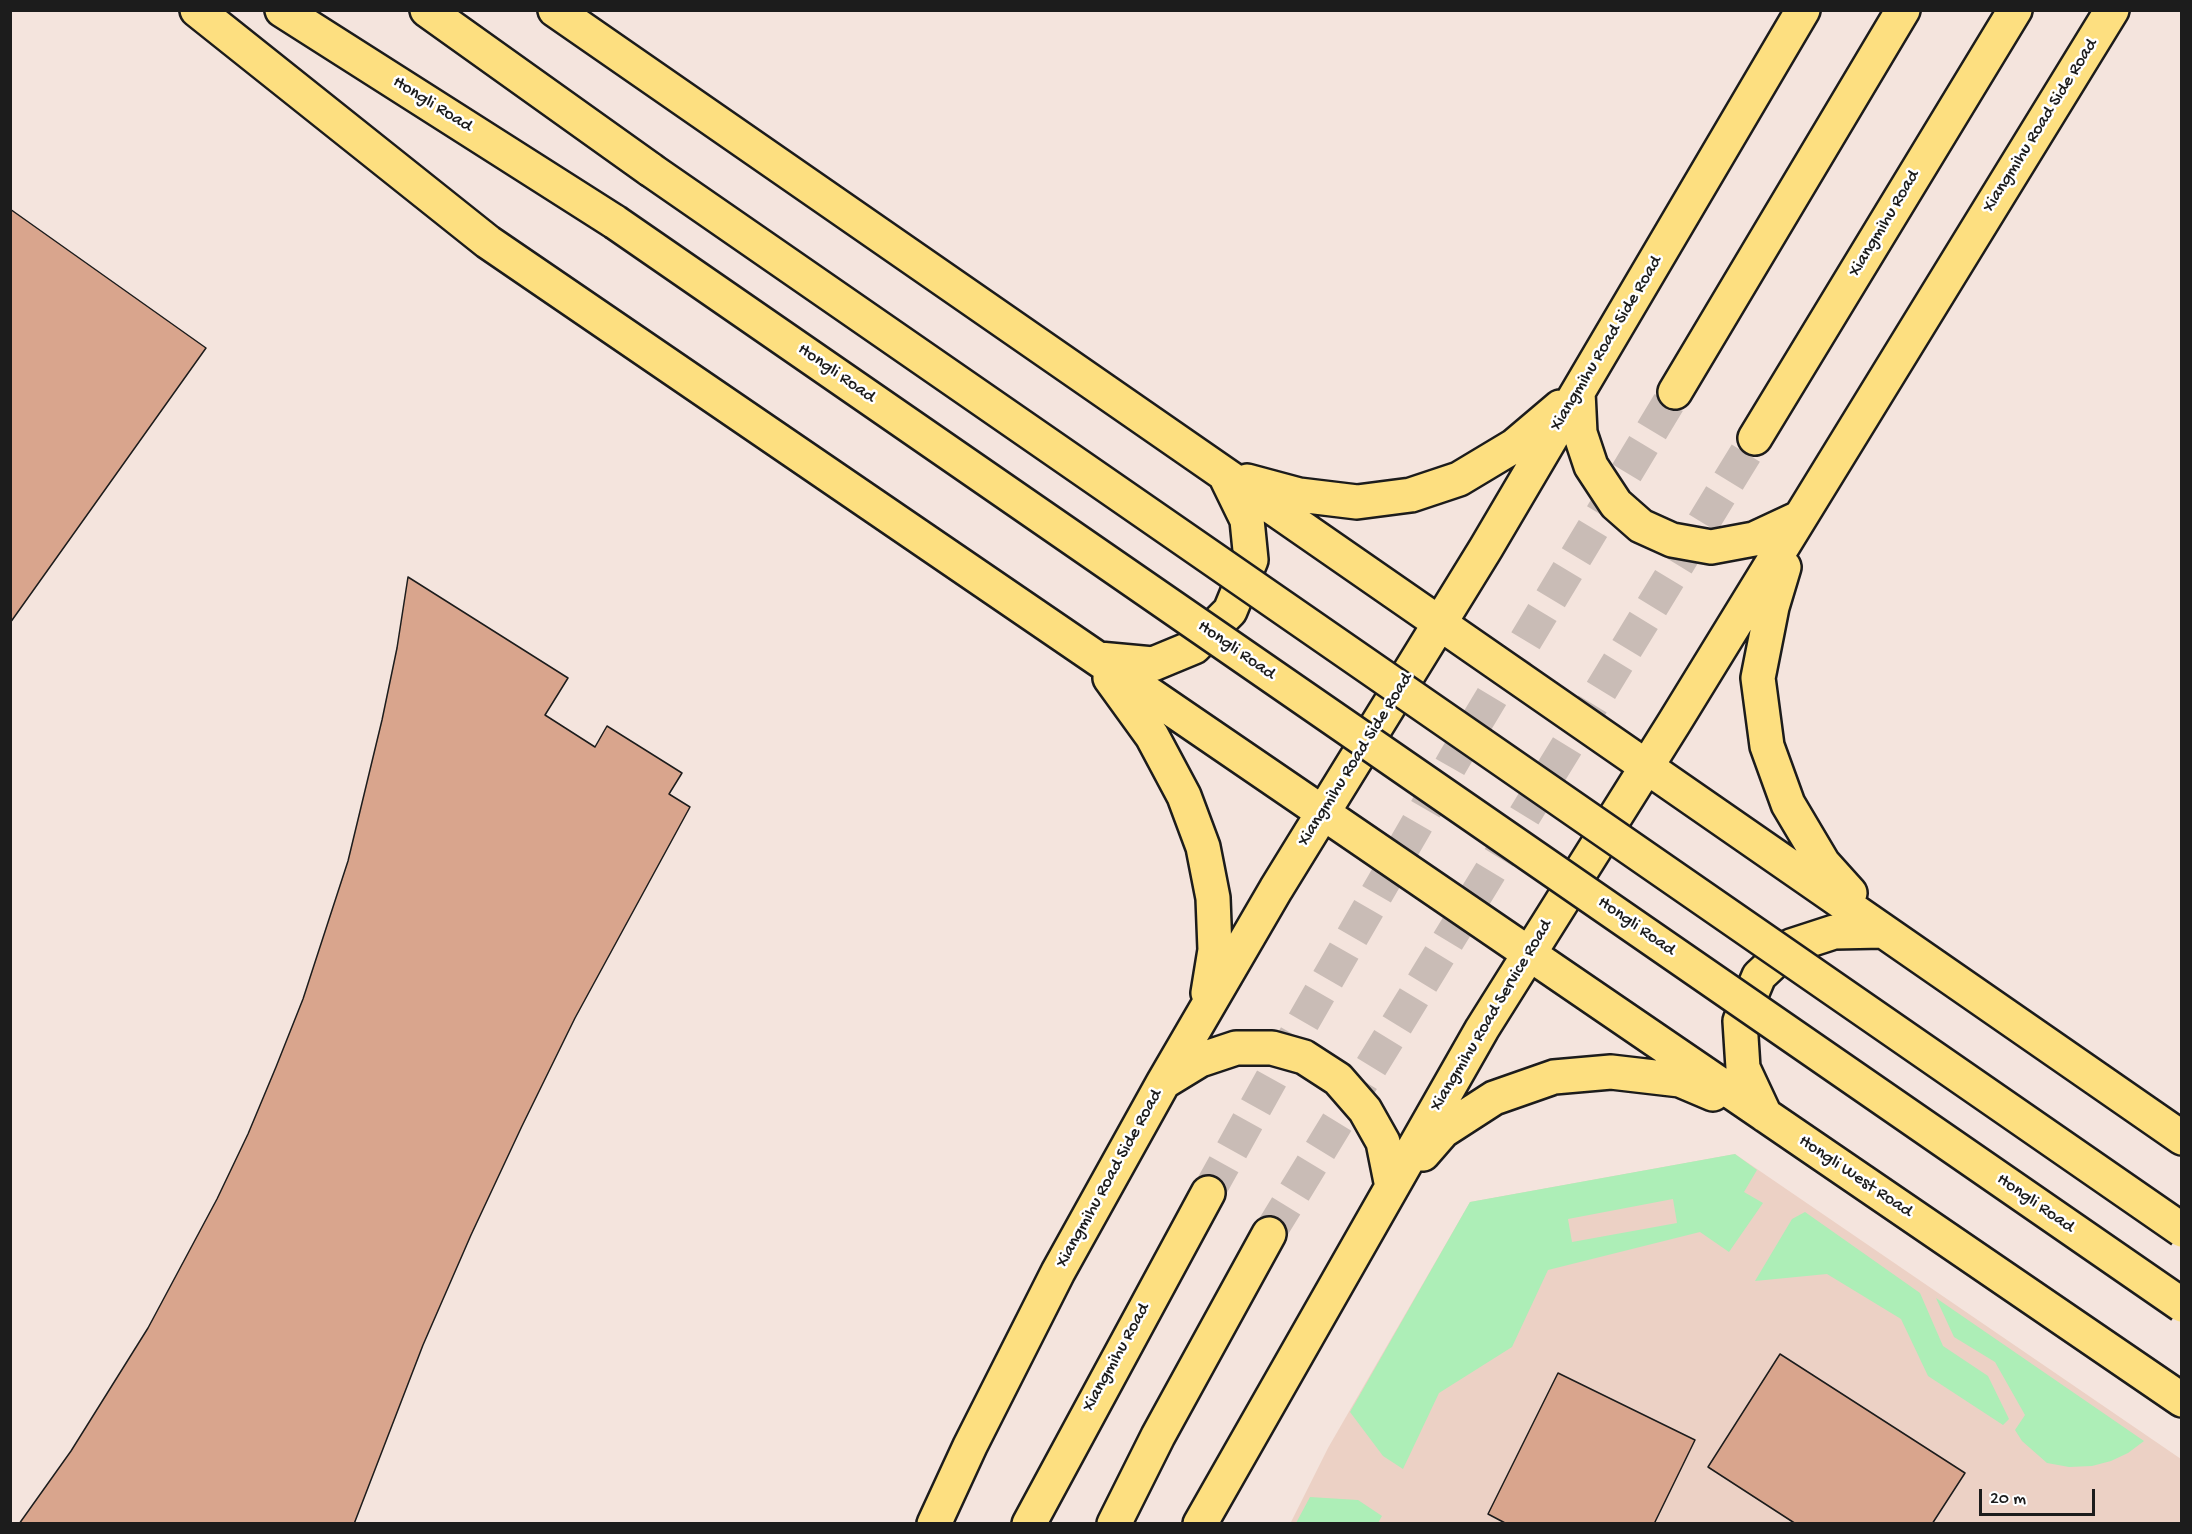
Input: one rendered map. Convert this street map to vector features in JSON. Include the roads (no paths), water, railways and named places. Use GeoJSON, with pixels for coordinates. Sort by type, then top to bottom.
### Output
{"type":"FeatureCollection","features":[{"type":"Feature","properties":{"kind":"main road"},"geometry":{"type":"LineString","coordinates":[[197,10],[488,242],[1528,953]]}},
{"type":"Feature","properties":{"kind":"main road","name":"Hongli Road"},"geometry":{"type":"LineString","coordinates":[[282,10],[615,222],[2181,1305]]}},
{"type":"Feature","properties":{"kind":"main road"},"geometry":{"type":"LineString","coordinates":[[427,10],[651,170],[2181,1230]]}},
{"type":"Feature","properties":{"kind":"main road"},"geometry":{"type":"LineString","coordinates":[[555,10],[2181,1138]]}},
{"type":"Feature","properties":{"kind":"main road","name":"Xiangmihu Road Side Road"},"geometry":{"type":"LineString","coordinates":[[934,1524],[970,1446],[1058,1272],[1163,1083],[1323,813],[1440,624],[1803,10]]}},
{"type":"Feature","properties":{"kind":"main road"},"geometry":{"type":"LineString","coordinates":[[1675,392],[1903,10]]}},
{"type":"Feature","properties":{"kind":"main road","name":"Xiangmihu Road"},"geometry":{"type":"LineString","coordinates":[[1755,438],[2015,10]]}},
{"type":"Feature","properties":{"kind":"main road","name":"Xiangmihu Road Side Road"},"geometry":{"type":"LineString","coordinates":[[1799,518],[2112,10]]}},
{"type":"Feature","properties":{"kind":"main road"},"geometry":{"type":"LineString","coordinates":[[1226,476],[1299,495],[1357,502],[1411,495],[1459,478],[1514,446],[1578,392]]}},
{"type":"Feature","properties":{"kind":"main road"},"geometry":{"type":"LineString","coordinates":[[1578,392],[1580,433],[1591,466],[1616,504],[1641,526],[1672,540],[1712,547],[1754,539],[1799,518]]}},
{"type":"Feature","properties":{"kind":"main road"},"geometry":{"type":"LineString","coordinates":[[1097,659],[1153,664],[1194,647],[1230,611],[1251,560],[1247,520],[1226,476]]}},
{"type":"Feature","properties":{"kind":"main road"},"geometry":{"type":"LineString","coordinates":[[1799,518],[1772,607],[1758,678],[1767,747],[1788,804],[1823,863],[1883,931]]}},
{"type":"Feature","properties":{"kind":"main road","name":"Xiangmihu Road Service Road"},"geometry":{"type":"LineString","coordinates":[[1200,1524],[1482,1029],[1799,518]]}},
{"type":"Feature","properties":{"kind":"main road"},"geometry":{"type":"LineString","coordinates":[[1097,659],[1152,736],[1184,796],[1203,847],[1213,898],[1215,950],[1204,1012]]}},
{"type":"Feature","properties":{"kind":"main road"},"geometry":{"type":"LineString","coordinates":[[1765,1115],[1743,1068],[1740,1021],[1759,976],[1791,946],[1834,932],[1883,931]]}},
{"type":"Feature","properties":{"kind":"main road","name":"Hongli West Road"},"geometry":{"type":"LineString","coordinates":[[1528,953],[2181,1400]]}},
{"type":"Feature","properties":{"kind":"main road"},"geometry":{"type":"LineString","coordinates":[[1163,1083],[1200,1060],[1236,1048],[1272,1048],[1304,1057],[1338,1079],[1365,1110],[1383,1142],[1392,1187]]}},
{"type":"Feature","properties":{"kind":"main road"},"geometry":{"type":"LineString","coordinates":[[1392,1187],[1443,1131],[1494,1098],[1554,1077],[1611,1072],[1680,1080],[1765,1115]]}},
{"type":"Feature","properties":{"kind":"main road","name":"Xiangmihu Road"},"geometry":{"type":"LineString","coordinates":[[1029,1524],[1208,1194]]}},
{"type":"Feature","properties":{"kind":"main road"},"geometry":{"type":"LineString","coordinates":[[1114,1524],[1158,1436],[1269,1234]]}},
{"type":"Feature","properties":{"kind":"tunnel"},"geometry":{"type":"LineString","coordinates":[[1208,1193],[1295,1036],[1455,758],[1675,392]]}},
{"type":"Feature","properties":{"kind":"tunnel"},"geometry":{"type":"LineString","coordinates":[[1269,1234],[1755,438]]}}]}
